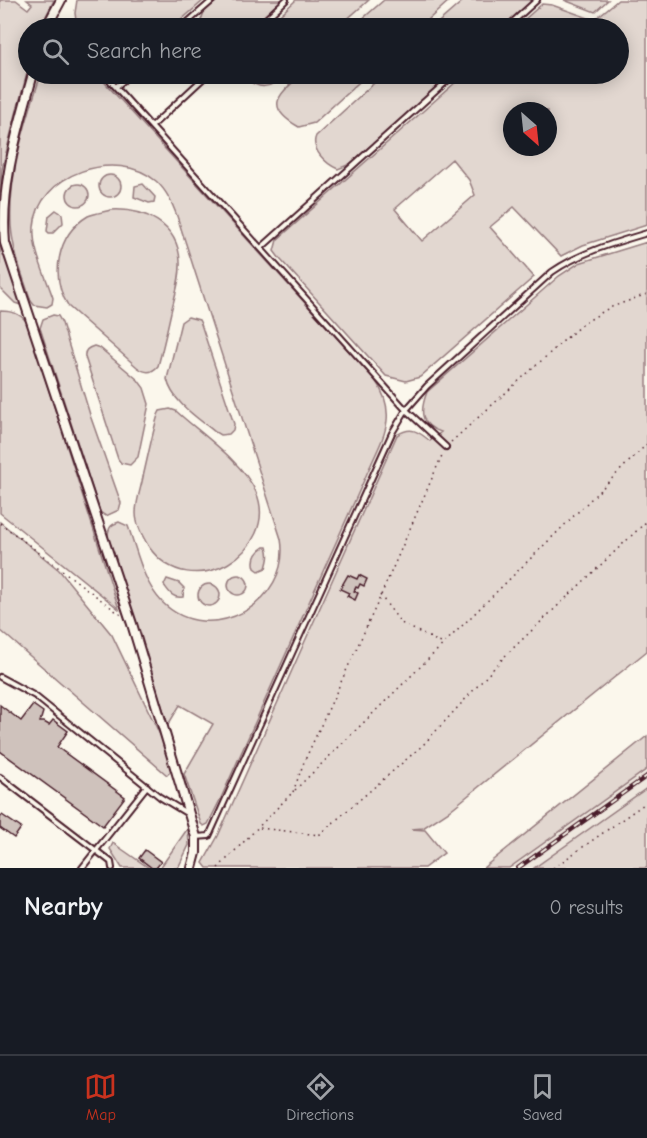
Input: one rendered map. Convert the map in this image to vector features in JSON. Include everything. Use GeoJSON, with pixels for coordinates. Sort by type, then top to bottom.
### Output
{"type":"FeatureCollection","features":[{"type":"Feature","properties":{"kind":"street"},"geometry":{"type":"LineString","coordinates":[[51,18],[61,0]]}},
{"type":"Feature","properties":{"kind":"street"},"geometry":{"type":"LineString","coordinates":[[30,84],[6,173],[2,222],[5,243],[132,624],[196,837],[196,853],[192,868]]}},
{"type":"Feature","properties":{"kind":"lane"},"geometry":{"type":"LineString","coordinates":[[192,18],[213,0]]}},
{"type":"Feature","properties":{"kind":"lane"},"geometry":{"type":"LineString","coordinates":[[267,18],[286,0]]}},
{"type":"Feature","properties":{"kind":"lane"},"geometry":{"type":"LineString","coordinates":[[517,18],[537,0]]}},
{"type":"Feature","properties":{"kind":"lane"},"geometry":{"type":"LineString","coordinates":[[152,127],[197,84]]}},
{"type":"Feature","properties":{"kind":"lane"},"geometry":{"type":"LineString","coordinates":[[261,248],[444,84]]}},
{"type":"Feature","properties":{"kind":"lane"},"geometry":{"type":"LineString","coordinates":[[117,86],[406,410],[446,447]]}},
{"type":"Feature","properties":{"kind":"lane"},"geometry":{"type":"LineString","coordinates":[[196,837],[209,836],[392,433],[406,410],[427,386],[565,262],[592,250],[647,233]]}},
{"type":"Feature","properties":{"kind":"lane"},"geometry":{"type":"LineString","coordinates":[[0,677],[35,696],[160,797],[189,814]]}},
{"type":"Feature","properties":{"kind":"lane"},"geometry":{"type":"LineString","coordinates":[[0,777],[111,861],[112,868]]}},
{"type":"Feature","properties":{"kind":"lane"},"geometry":{"type":"LineString","coordinates":[[82,868],[147,786]]}},
{"type":"Feature","properties":{"kind":"path"},"geometry":{"type":"LineString","coordinates":[[293,792],[304,762],[446,447],[580,325],[609,308],[647,294]]}},
{"type":"Feature","properties":{"kind":"path"},"geometry":{"type":"LineString","coordinates":[[218,868],[647,444]]}},
{"type":"Feature","properties":{"kind":"path"},"geometry":{"type":"LineString","coordinates":[[259,828],[319,835],[423,745],[507,654],[647,521]]}},
{"type":"Feature","properties":{"kind":"path"},"geometry":{"type":"LineString","coordinates":[[0,523],[132,624]]}},
{"type":"Feature","properties":{"kind":"path"},"geometry":{"type":"LineString","coordinates":[[380,595],[401,623],[444,645]]}},
{"type":"Feature","properties":{"kind":"path"},"geometry":{"type":"LineString","coordinates":[[553,868],[647,802]]}},
{"type":"Feature","properties":{"kind":"shaded area"},"geometry":{"type":"Polygon","coordinates":[[[0,0],[16,0],[28,9],[32,4],[27,0],[54,0],[45,18],[18,18],[18,84],[24,84],[2,169],[1,222],[7,260],[21,305],[15,303],[0,288],[0,0]]]}},
{"type":"Feature","properties":{"kind":"shaded area"},"geometry":{"type":"Polygon","coordinates":[[[77,0],[204,0],[183,18],[76,18],[77,0]]]}},
{"type":"Feature","properties":{"kind":"shaded area"},"geometry":{"type":"Polygon","coordinates":[[[218,0],[284,0],[265,18],[202,18],[204,12],[218,0]]]}},
{"type":"Feature","properties":{"kind":"shaded area"},"geometry":{"type":"Polygon","coordinates":[[[296,0],[369,0],[348,18],[277,18],[296,0]]]}},
{"type":"Feature","properties":{"kind":"shaded area"},"geometry":{"type":"Polygon","coordinates":[[[384,0],[450,0],[430,18],[363,18],[384,0]]]}},
{"type":"Feature","properties":{"kind":"shaded area"},"geometry":{"type":"Polygon","coordinates":[[[464,0],[533,0],[513,18],[443,18],[464,0]]]}},
{"type":"Feature","properties":{"kind":"shaded area"},"geometry":{"type":"Polygon","coordinates":[[[564,0],[608,0],[595,12],[564,0]]]}},
{"type":"Feature","properties":{"kind":"shaded area"},"geometry":{"type":"Polygon","coordinates":[[[618,0],[647,0],[647,225],[583,245],[561,256],[514,207],[490,227],[534,277],[420,377],[406,381],[386,376],[274,251],[277,240],[454,84],[629,84],[629,18],[596,18],[618,0]],[[452,159],[395,209],[422,241],[475,195],[469,180],[452,159]]]}},
{"type":"Feature","properties":{"kind":"shaded area"},"geometry":{"type":"Polygon","coordinates":[[[542,4],[552,5],[588,18],[526,18],[542,4]]]}},
{"type":"Feature","properties":{"kind":"shaded area"},"geometry":{"type":"Polygon","coordinates":[[[38,84],[106,84],[375,380],[383,393],[387,406],[385,429],[377,453],[221,798],[208,824],[204,826],[201,824],[184,774],[213,724],[180,705],[168,725],[108,532],[110,527],[119,522],[128,526],[141,566],[155,594],[162,602],[181,615],[202,621],[223,620],[243,612],[261,599],[274,582],[281,562],[281,539],[177,216],[166,193],[156,181],[140,171],[121,166],[101,167],[82,171],[64,180],[49,193],[39,208],[34,236],[37,254],[53,298],[52,304],[47,307],[34,305],[31,301],[19,264],[11,226],[15,168],[38,84]]]}},
{"type":"Feature","properties":{"kind":"shaded area"},"geometry":{"type":"Polygon","coordinates":[[[253,84],[272,84],[264,86],[253,84]]]}},
{"type":"Feature","properties":{"kind":"shaded area"},"geometry":{"type":"Polygon","coordinates":[[[291,84],[357,84],[314,123],[299,127],[281,113],[278,106],[278,100],[291,84]]]}},
{"type":"Feature","properties":{"kind":"shaded area"},"geometry":{"type":"Polygon","coordinates":[[[373,84],[441,84],[350,164],[338,169],[324,160],[315,146],[316,136],[373,84]]]}},
{"type":"Feature","properties":{"kind":"shaded area"},"geometry":{"type":"Polygon","coordinates":[[[110,175],[118,178],[121,186],[118,194],[110,197],[102,194],[99,186],[102,178],[110,175]]]}},
{"type":"Feature","properties":{"kind":"shaded area"},"geometry":{"type":"Polygon","coordinates":[[[78,184],[86,187],[89,195],[86,203],[78,206],[70,203],[67,195],[70,187],[78,184]]]}},
{"type":"Feature","properties":{"kind":"shaded area"},"geometry":{"type":"Polygon","coordinates":[[[143,184],[155,197],[154,202],[149,203],[134,197],[135,186],[143,184]]]}},
{"type":"Feature","properties":{"kind":"shaded area"},"geometry":{"type":"Polygon","coordinates":[[[56,210],[62,214],[63,223],[53,233],[49,233],[47,231],[49,216],[56,210]]]}},
{"type":"Feature","properties":{"kind":"shaded area"},"geometry":{"type":"Polygon","coordinates":[[[111,210],[135,212],[157,221],[173,237],[178,248],[180,267],[177,286],[158,366],[150,371],[137,367],[69,307],[59,283],[59,258],[69,234],[88,216],[111,210]]]}},
{"type":"Feature","properties":{"kind":"shaded area"},"geometry":{"type":"Polygon","coordinates":[[[647,242],[647,651],[449,811],[423,828],[411,829],[425,830],[444,853],[424,868],[207,868],[203,863],[218,836],[397,435],[410,430],[430,441],[441,432],[429,425],[423,416],[423,405],[427,392],[559,276],[579,263],[647,242]]]}},
{"type":"Feature","properties":{"kind":"shaded area"},"geometry":{"type":"Polygon","coordinates":[[[0,311],[15,313],[27,322],[119,609],[0,513],[0,311]]]}},
{"type":"Feature","properties":{"kind":"shaded area"},"geometry":{"type":"Polygon","coordinates":[[[53,315],[58,316],[62,323],[91,418],[121,503],[119,510],[106,516],[100,512],[40,328],[43,319],[53,315]]]}},
{"type":"Feature","properties":{"kind":"shaded area"},"geometry":{"type":"Polygon","coordinates":[[[188,317],[199,320],[201,324],[234,424],[229,434],[220,435],[186,409],[174,395],[167,379],[181,322],[188,317]]]}},
{"type":"Feature","properties":{"kind":"shaded area"},"geometry":{"type":"Polygon","coordinates":[[[94,346],[100,348],[138,380],[144,388],[149,404],[138,457],[130,465],[121,463],[118,459],[85,357],[87,350],[94,346]]]}},
{"type":"Feature","properties":{"kind":"shaded area"},"geometry":{"type":"Polygon","coordinates":[[[170,409],[176,411],[220,448],[250,481],[256,492],[260,513],[256,534],[244,551],[228,564],[208,571],[187,572],[167,564],[149,547],[137,522],[138,499],[158,415],[160,411],[170,409]]]}},
{"type":"Feature","properties":{"kind":"shaded area"},"geometry":{"type":"Polygon","coordinates":[[[0,522],[59,570],[112,635],[162,739],[172,770],[167,775],[0,630],[0,522]]]}},
{"type":"Feature","properties":{"kind":"shaded area"},"geometry":{"type":"Polygon","coordinates":[[[264,547],[268,550],[268,560],[266,568],[259,571],[255,568],[254,559],[264,547]]]}},
{"type":"Feature","properties":{"kind":"shaded area"},"geometry":{"type":"Polygon","coordinates":[[[234,575],[242,575],[248,581],[248,589],[242,595],[234,595],[228,589],[228,581],[234,575]]]}},
{"type":"Feature","properties":{"kind":"shaded area"},"geometry":{"type":"Polygon","coordinates":[[[167,579],[179,583],[184,588],[183,597],[174,596],[170,592],[164,585],[167,579]]]}},
{"type":"Feature","properties":{"kind":"shaded area"},"geometry":{"type":"Polygon","coordinates":[[[209,584],[219,591],[220,595],[213,605],[209,606],[199,599],[198,595],[205,585],[209,584]]]}},
{"type":"Feature","properties":{"kind":"shaded area"},"geometry":{"type":"Polygon","coordinates":[[[647,736],[647,769],[509,868],[483,868],[647,736]]]}},
{"type":"Feature","properties":{"kind":"shaded area"},"geometry":{"type":"Polygon","coordinates":[[[647,769],[647,788],[534,868],[509,868],[647,769]]]}},
{"type":"Feature","properties":{"kind":"shaded area"},"geometry":{"type":"Polygon","coordinates":[[[647,788],[647,868],[534,868],[647,788]]]}},
{"type":"Feature","properties":{"kind":"shaded area"},"geometry":{"type":"Polygon","coordinates":[[[188,828],[189,845],[178,868],[160,868],[188,828]]]}},
{"type":"Feature","properties":{"kind":"shaded area"},"geometry":{"type":"Polygon","coordinates":[[[113,843],[149,868],[122,868],[110,849],[113,843]]]}},
{"type":"Feature","properties":{"kind":"building"},"geometry":{"type":"Polygon","coordinates":[[[348,575],[357,579],[359,575],[367,579],[364,586],[360,584],[358,588],[356,587],[354,591],[358,593],[355,600],[347,596],[349,593],[340,589],[348,575]]]}},
{"type":"Feature","properties":{"kind":"building"},"geometry":{"type":"Polygon","coordinates":[[[0,705],[21,721],[33,705],[43,712],[40,722],[49,725],[53,720],[68,731],[57,747],[125,797],[103,826],[0,751],[0,705]]]}},
{"type":"Feature","properties":{"kind":"building"},"geometry":{"type":"Polygon","coordinates":[[[2,815],[21,828],[14,838],[0,828],[2,815]]]}},
{"type":"Feature","properties":{"kind":"building"},"geometry":{"type":"Polygon","coordinates":[[[145,850],[161,862],[156,868],[152,868],[139,858],[145,850]]]}},
{"type":"Feature","properties":{"kind":"railway"},"geometry":{"type":"LineString","coordinates":[[518,868],[647,776]]}}]}
